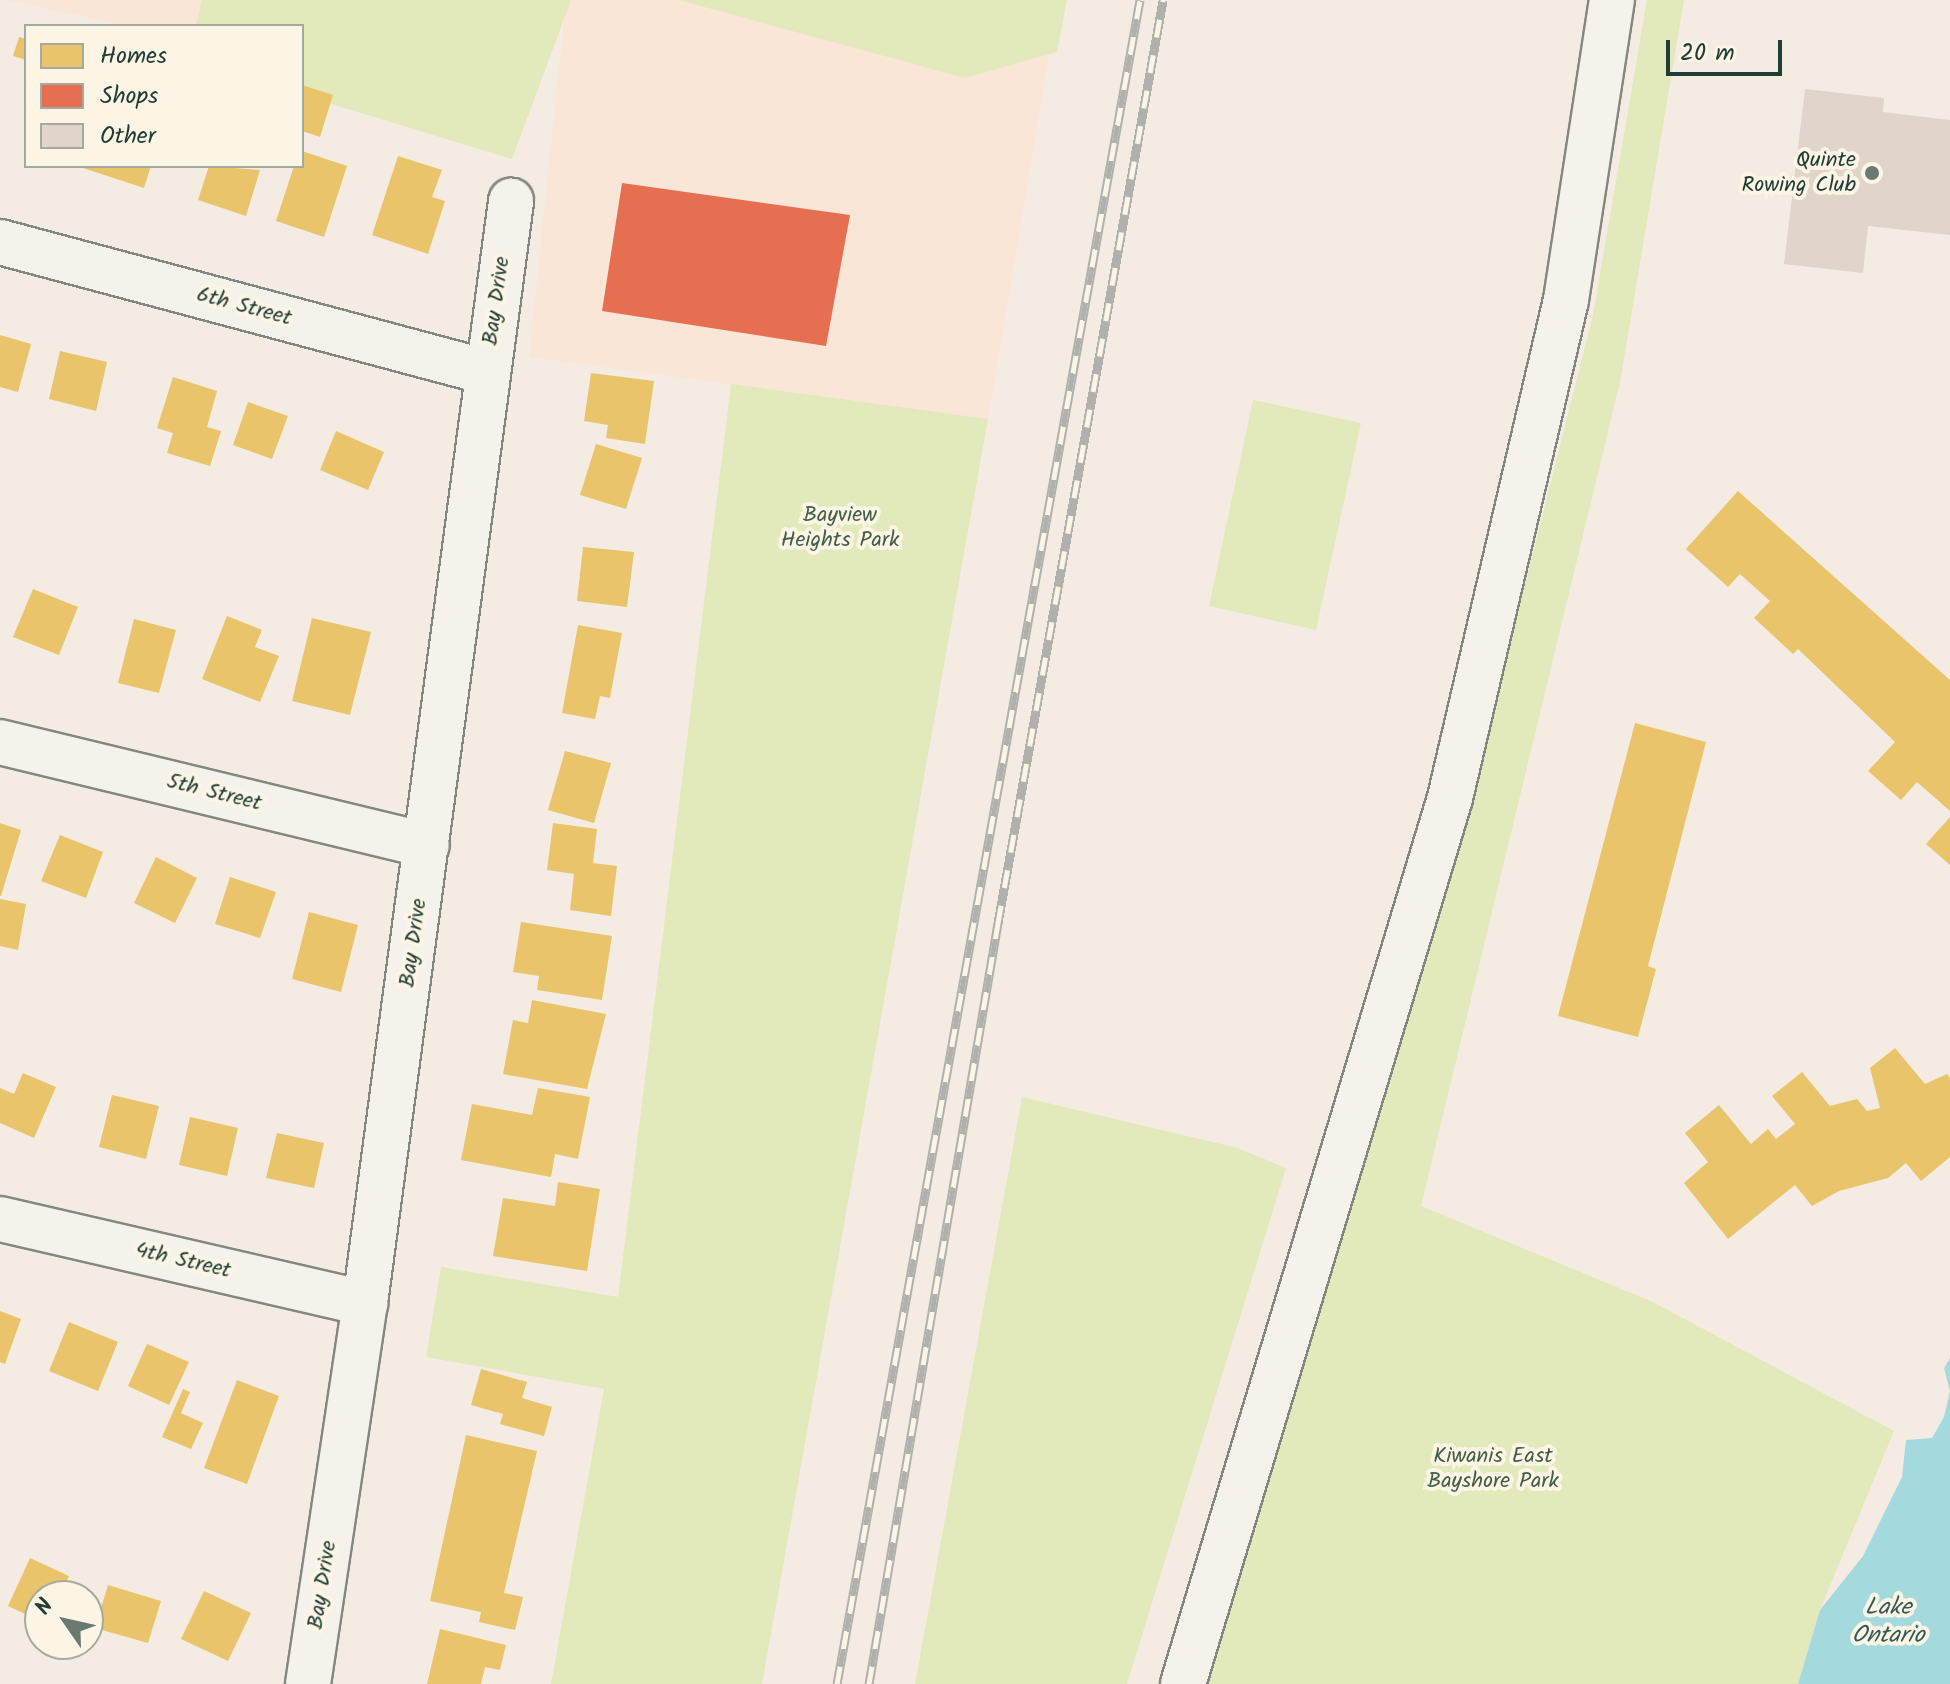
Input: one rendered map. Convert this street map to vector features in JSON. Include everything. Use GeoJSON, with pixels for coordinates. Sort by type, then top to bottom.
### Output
{"type":"FeatureCollection","features":[{"type":"Feature","properties":{"kind":"street"},"geometry":{"type":"LineString","coordinates":[[1183,1684],[1450,798],[1566,300],[1612,0]]}},
{"type":"Feature","properties":{"kind":"street","name":"Bay Drive"},"geometry":{"type":"LineString","coordinates":[[308,1684],[365,1303],[511,201]]}},
{"type":"Feature","properties":{"kind":"street","name":"6th Street"},"geometry":{"type":"LineString","coordinates":[[0,242],[487,372]]}},
{"type":"Feature","properties":{"kind":"street","name":"5th Street"},"geometry":{"type":"LineString","coordinates":[[0,742],[427,845]]}},
{"type":"Feature","properties":{"kind":"street","name":"4th Street"},"geometry":{"type":"LineString","coordinates":[[0,1219],[365,1303]]}},
{"type":"Feature","properties":{"kind":"shaded area"},"geometry":{"type":"Polygon","coordinates":[[[7,0],[279,0],[274,24],[119,24],[7,0]]]}},
{"type":"Feature","properties":{"kind":"shaded area"},"geometry":{"type":"Polygon","coordinates":[[[566,0],[843,0],[1051,46],[988,419],[529,357],[566,0]]]}},
{"type":"Feature","properties":{"kind":"green space"},"geometry":{"type":"Polygon","coordinates":[[[202,0],[571,0],[512,159],[304,96],[304,24],[196,24],[202,0]]]}},
{"type":"Feature","properties":{"kind":"green space"},"geometry":{"type":"Polygon","coordinates":[[[679,0],[1067,0],[1057,52],[965,78],[679,0]]]}},
{"type":"Feature","properties":{"kind":"green space","name":"Kiwanis East Bayshore Park"},"geometry":{"type":"Polygon","coordinates":[[[1647,0],[1684,0],[1620,382],[1421,1206],[1653,1302],[1894,1431],[1820,1610],[1798,1684],[1201,1684],[1460,842],[1593,315],[1647,0]]]}},
{"type":"Feature","properties":{"kind":"green space","name":"Bayview Heights Park"},"geometry":{"type":"Polygon","coordinates":[[[731,384],[988,419],[762,1684],[551,1684],[604,1389],[426,1357],[441,1267],[618,1297],[731,384]]]}},
{"type":"Feature","properties":{"kind":"green space"},"geometry":{"type":"Polygon","coordinates":[[[1253,400],[1361,423],[1316,630],[1209,606],[1253,400]]]}},
{"type":"Feature","properties":{"kind":"green space"},"geometry":{"type":"Polygon","coordinates":[[[1022,1097],[1238,1148],[1286,1168],[1127,1684],[915,1684],[1022,1097]]]}},
{"type":"Feature","properties":{"kind":"water"},"geometry":{"type":"Polygon","coordinates":[[[1950,1358],[1950,1391],[1944,1368],[1950,1358]]]}},
{"type":"Feature","properties":{"kind":"water","name":"Lake Ontario"},"geometry":{"type":"Polygon","coordinates":[[[1950,1391],[1950,1684],[1798,1684],[1820,1610],[1863,1556],[1902,1477],[1906,1440],[1932,1438],[1944,1417],[1950,1391]]]}},
{"type":"Feature","properties":{"kind":"building: Homes"},"geometry":{"type":"Polygon","coordinates":[[[19,37],[24,38],[24,59],[13,56],[19,37]]]}},
{"type":"Feature","properties":{"kind":"building: Homes"},"geometry":{"type":"Polygon","coordinates":[[[304,86],[333,95],[320,137],[304,132],[304,86]]]}},
{"type":"Feature","properties":{"kind":"building: Homes"},"geometry":{"type":"Polygon","coordinates":[[[304,152],[347,166],[324,237],[276,221],[293,168],[304,168],[304,152]]]}},
{"type":"Feature","properties":{"kind":"building: Homes"},"geometry":{"type":"Polygon","coordinates":[[[398,156],[442,170],[432,197],[445,201],[428,254],[372,235],[398,156]]]}},
{"type":"Feature","properties":{"kind":"building: Homes"},"geometry":{"type":"Polygon","coordinates":[[[83,168],[150,168],[144,188],[83,168]]]}},
{"type":"Feature","properties":{"kind":"building: Homes"},"geometry":{"type":"Polygon","coordinates":[[[208,168],[260,170],[246,216],[198,200],[208,168]]]}},
{"type":"Feature","properties":{"kind":"building: Homes"},"geometry":{"type":"Polygon","coordinates":[[[0,335],[31,344],[18,392],[0,387],[0,335]]]}},
{"type":"Feature","properties":{"kind":"building: Homes"},"geometry":{"type":"Polygon","coordinates":[[[60,351],[107,362],[96,411],[49,399],[60,351]]]}},
{"type":"Feature","properties":{"kind":"building: Homes"},"geometry":{"type":"Polygon","coordinates":[[[591,373],[654,381],[645,444],[606,438],[608,425],[584,421],[591,373]]]}},
{"type":"Feature","properties":{"kind":"building: Homes"},"geometry":{"type":"Polygon","coordinates":[[[173,377],[217,391],[207,427],[221,431],[210,466],[167,453],[173,433],[157,428],[173,377]]]}},
{"type":"Feature","properties":{"kind":"building: Homes"},"geometry":{"type":"Polygon","coordinates":[[[248,402],[288,416],[272,459],[233,445],[248,402]]]}},
{"type":"Feature","properties":{"kind":"building: Homes"},"geometry":{"type":"Polygon","coordinates":[[[336,431],[384,452],[368,490],[320,470],[336,431]]]}},
{"type":"Feature","properties":{"kind":"building: Homes"},"geometry":{"type":"Polygon","coordinates":[[[596,444],[642,458],[626,509],[580,495],[596,444]]]}},
{"type":"Feature","properties":{"kind":"building: Homes"},"geometry":{"type":"Polygon","coordinates":[[[1738,491],[1950,680],[1950,811],[1917,782],[1901,800],[1868,771],[1895,742],[1798,649],[1793,654],[1754,618],[1770,601],[1740,574],[1728,587],[1686,549],[1738,491]]]}},
{"type":"Feature","properties":{"kind":"building: Homes"},"geometry":{"type":"Polygon","coordinates":[[[583,547],[634,552],[627,607],[577,601],[583,547]]]}},
{"type":"Feature","properties":{"kind":"building: Homes"},"geometry":{"type":"Polygon","coordinates":[[[33,589],[78,607],[59,655],[13,637],[33,589]]]}},
{"type":"Feature","properties":{"kind":"building: Homes"},"geometry":{"type":"Polygon","coordinates":[[[227,616],[262,630],[255,647],[279,656],[260,702],[202,679],[227,616]]]}},
{"type":"Feature","properties":{"kind":"building: Homes"},"geometry":{"type":"Polygon","coordinates":[[[312,618],[371,632],[350,715],[292,701],[312,618]]]}},
{"type":"Feature","properties":{"kind":"building: Homes"},"geometry":{"type":"Polygon","coordinates":[[[134,619],[176,630],[159,693],[118,683],[134,619]]]}},
{"type":"Feature","properties":{"kind":"building: Homes"},"geometry":{"type":"Polygon","coordinates":[[[578,625],[622,633],[610,698],[600,696],[595,719],[562,713],[578,625]]]}},
{"type":"Feature","properties":{"kind":"building: Homes"},"geometry":{"type":"Polygon","coordinates":[[[1635,723],[1706,742],[1648,966],[1656,969],[1638,1037],[1558,1016],[1635,723]]]}},
{"type":"Feature","properties":{"kind":"building: Homes"},"geometry":{"type":"Polygon","coordinates":[[[565,751],[611,763],[594,823],[548,810],[565,751]]]}},
{"type":"Feature","properties":{"kind":"building: Homes"},"geometry":{"type":"Polygon","coordinates":[[[1950,817],[1950,865],[1926,844],[1950,817]]]}},
{"type":"Feature","properties":{"kind":"building: Homes"},"geometry":{"type":"Polygon","coordinates":[[[0,823],[21,830],[1,896],[0,896],[0,823]]]}},
{"type":"Feature","properties":{"kind":"building: Homes"},"geometry":{"type":"Polygon","coordinates":[[[553,823],[597,829],[593,863],[617,866],[611,916],[570,910],[574,874],[547,870],[553,823]]]}},
{"type":"Feature","properties":{"kind":"building: Homes"},"geometry":{"type":"Polygon","coordinates":[[[60,835],[103,852],[86,898],[41,881],[60,835]]]}},
{"type":"Feature","properties":{"kind":"building: Homes"},"geometry":{"type":"Polygon","coordinates":[[[156,857],[197,878],[175,923],[134,903],[156,857]]]}},
{"type":"Feature","properties":{"kind":"building: Homes"},"geometry":{"type":"Polygon","coordinates":[[[230,877],[276,892],[260,938],[215,924],[230,877]]]}},
{"type":"Feature","properties":{"kind":"building: Homes"},"geometry":{"type":"Polygon","coordinates":[[[0,899],[26,904],[18,950],[0,946],[0,899]]]}},
{"type":"Feature","properties":{"kind":"building: Homes"},"geometry":{"type":"Polygon","coordinates":[[[309,912],[358,925],[341,992],[292,979],[309,912]]]}},
{"type":"Feature","properties":{"kind":"building: Homes"},"geometry":{"type":"Polygon","coordinates":[[[521,922],[612,936],[602,1000],[537,990],[539,976],[513,972],[521,922]]]}},
{"type":"Feature","properties":{"kind":"building: Homes"},"geometry":{"type":"Polygon","coordinates":[[[532,1000],[606,1014],[587,1089],[503,1074],[513,1020],[528,1023],[532,1000]]]}},
{"type":"Feature","properties":{"kind":"building: Homes"},"geometry":{"type":"Polygon","coordinates":[[[1895,1048],[1925,1084],[1947,1074],[1950,1078],[1950,1157],[1921,1181],[1906,1163],[1888,1178],[1839,1191],[1812,1206],[1795,1185],[1728,1239],[1684,1183],[1708,1162],[1685,1133],[1719,1105],[1751,1144],[1768,1129],[1776,1139],[1795,1124],[1772,1096],[1802,1072],[1830,1106],[1857,1099],[1867,1111],[1880,1108],[1870,1068],[1895,1048]]]}},
{"type":"Feature","properties":{"kind":"building: Homes"},"geometry":{"type":"Polygon","coordinates":[[[23,1073],[56,1087],[34,1138],[0,1123],[0,1088],[14,1094],[23,1073]]]}},
{"type":"Feature","properties":{"kind":"building: Homes"},"geometry":{"type":"Polygon","coordinates":[[[538,1088],[590,1097],[578,1159],[555,1154],[551,1177],[461,1160],[472,1104],[532,1115],[538,1088]]]}},
{"type":"Feature","properties":{"kind":"building: Homes"},"geometry":{"type":"Polygon","coordinates":[[[112,1095],[159,1106],[146,1159],[99,1147],[112,1095]]]}},
{"type":"Feature","properties":{"kind":"building: Homes"},"geometry":{"type":"Polygon","coordinates":[[[190,1117],[238,1128],[227,1176],[179,1165],[190,1117]]]}},
{"type":"Feature","properties":{"kind":"building: Homes"},"geometry":{"type":"Polygon","coordinates":[[[277,1133],[324,1143],[314,1188],[266,1178],[277,1133]]]}},
{"type":"Feature","properties":{"kind":"building: Homes"},"geometry":{"type":"Polygon","coordinates":[[[558,1182],[600,1189],[587,1271],[493,1256],[503,1198],[555,1206],[558,1182]]]}},
{"type":"Feature","properties":{"kind":"building: Homes"},"geometry":{"type":"Polygon","coordinates":[[[0,1311],[21,1319],[5,1364],[0,1362],[0,1311]]]}},
{"type":"Feature","properties":{"kind":"building: Homes"},"geometry":{"type":"Polygon","coordinates":[[[69,1322],[118,1342],[98,1391],[49,1371],[69,1322]]]}},
{"type":"Feature","properties":{"kind":"building: Homes"},"geometry":{"type":"Polygon","coordinates":[[[147,1344],[189,1362],[169,1405],[128,1386],[147,1344]]]}},
{"type":"Feature","properties":{"kind":"building: Homes"},"geometry":{"type":"Polygon","coordinates":[[[481,1369],[527,1382],[522,1398],[552,1407],[544,1436],[500,1424],[503,1414],[471,1405],[481,1369]]]}},
{"type":"Feature","properties":{"kind":"building: Homes"},"geometry":{"type":"Polygon","coordinates":[[[237,1380],[279,1396],[247,1484],[204,1468],[237,1380]]]}},
{"type":"Feature","properties":{"kind":"building: Homes"},"geometry":{"type":"Polygon","coordinates":[[[183,1389],[190,1392],[181,1413],[203,1423],[191,1449],[162,1437],[183,1389]]]}},
{"type":"Feature","properties":{"kind":"building: Homes"},"geometry":{"type":"Polygon","coordinates":[[[466,1435],[537,1451],[504,1593],[523,1597],[515,1630],[479,1622],[481,1612],[430,1601],[466,1435]]]}},
{"type":"Feature","properties":{"kind":"building: Homes"},"geometry":{"type":"Polygon","coordinates":[[[30,1558],[69,1576],[67,1580],[24,1580],[24,1614],[8,1606],[30,1558]]]}},
{"type":"Feature","properties":{"kind":"building: Homes"},"geometry":{"type":"Polygon","coordinates":[[[108,1585],[161,1601],[148,1643],[104,1631],[104,1598],[108,1585]]]}},
{"type":"Feature","properties":{"kind":"building: Homes"},"geometry":{"type":"Polygon","coordinates":[[[204,1591],[251,1613],[228,1661],[181,1639],[204,1591]]]}},
{"type":"Feature","properties":{"kind":"building: Homes"},"geometry":{"type":"Polygon","coordinates":[[[440,1629],[506,1645],[500,1670],[485,1667],[481,1684],[427,1684],[440,1629]]]}},
{"type":"Feature","properties":{"kind":"building: Shops"},"geometry":{"type":"Polygon","coordinates":[[[622,183],[850,215],[826,346],[602,311],[622,183]]]}},
{"type":"Feature","properties":{"kind":"building: Other","name":"Quinte Rowing Club"},"geometry":{"type":"Polygon","coordinates":[[[1805,89],[1884,98],[1883,112],[1950,120],[1950,235],[1868,226],[1863,273],[1784,264],[1805,89]]]}},
{"type":"Feature","properties":{"kind":"railway"},"geometry":{"type":"LineString","coordinates":[[837,1684],[1140,0]]}},
{"type":"Feature","properties":{"kind":"railway"},"geometry":{"type":"LineString","coordinates":[[869,1684],[998,923],[1163,0]]}},
{"type":"Feature","properties":{"kind":"place","name":"Quinte Rowing Club"},"geometry":{"type":"Point","coordinates":[1872,173]}}]}
